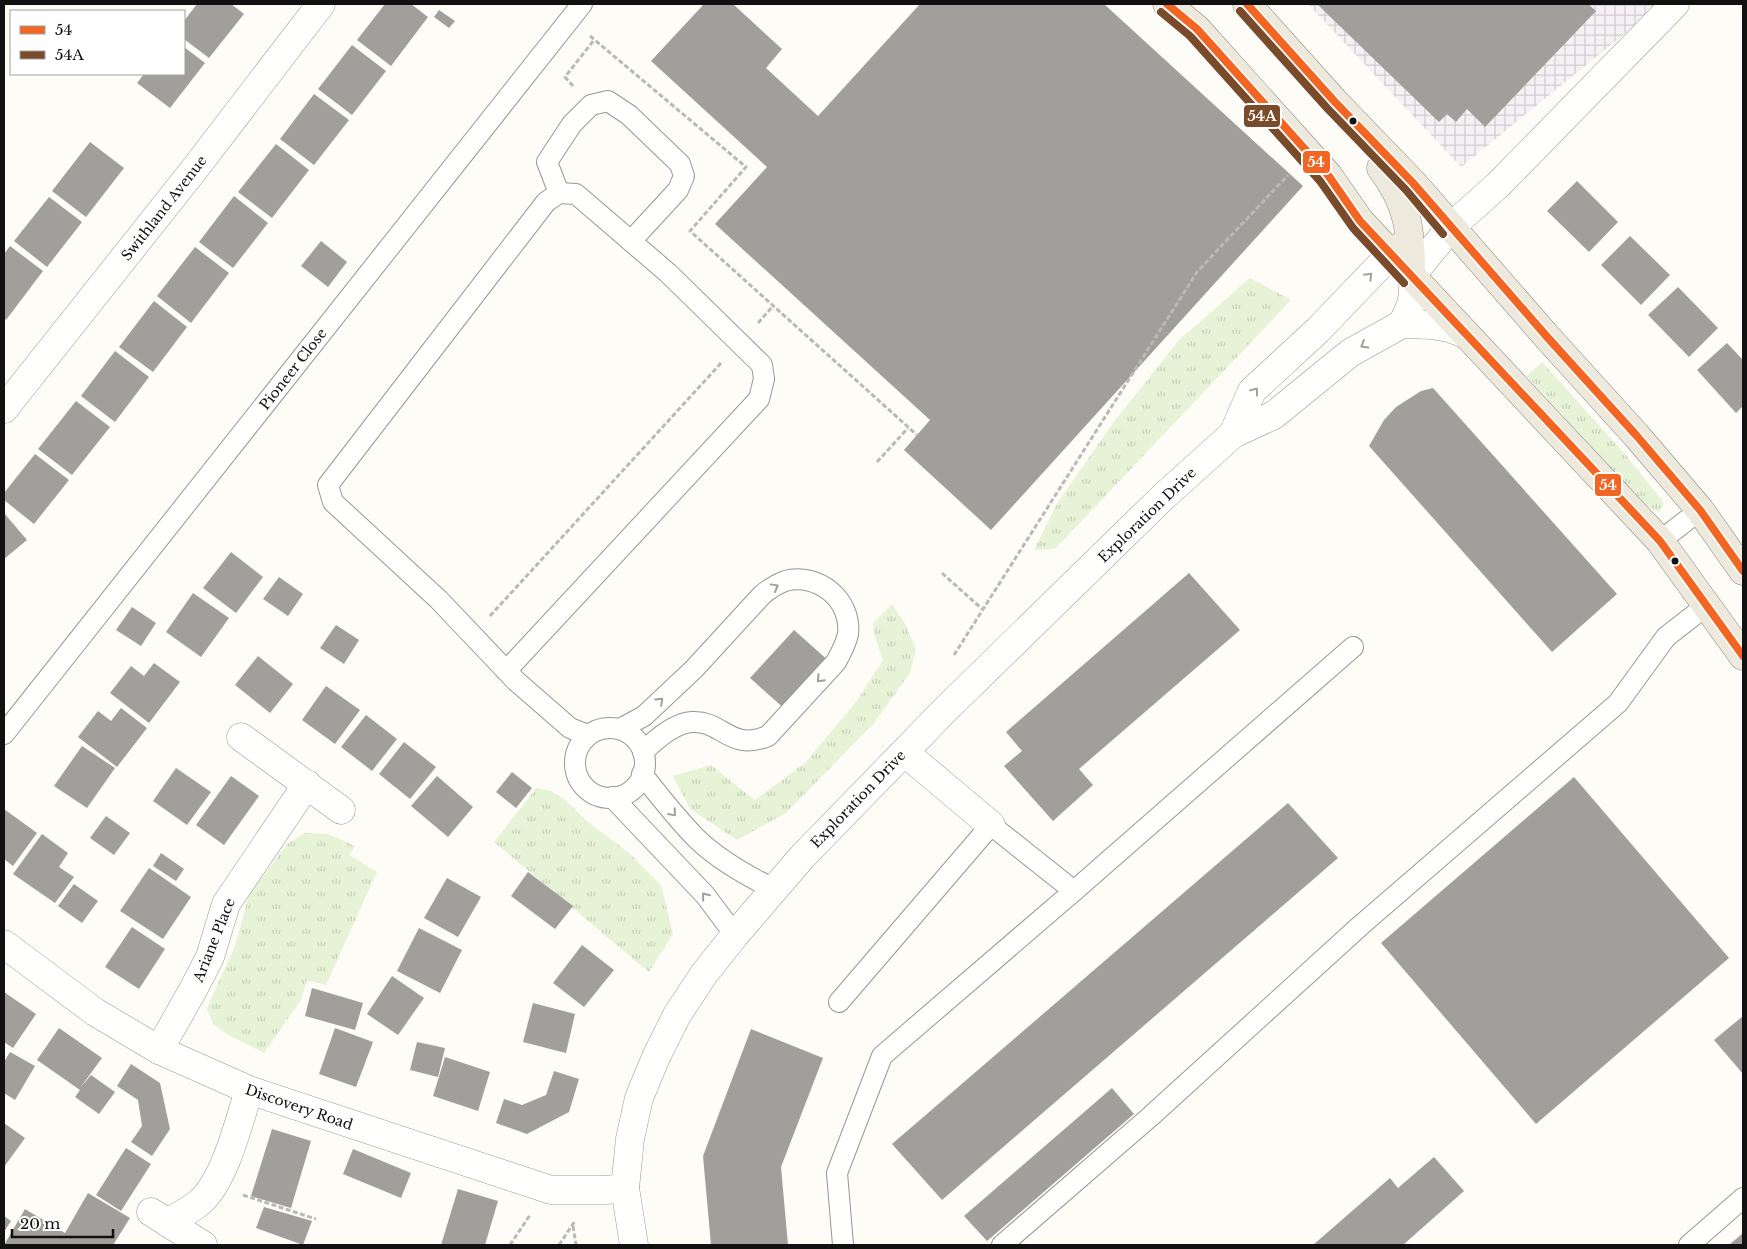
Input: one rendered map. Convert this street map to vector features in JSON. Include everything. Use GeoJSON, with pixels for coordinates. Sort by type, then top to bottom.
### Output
{"type":"FeatureCollection","features":[{"type":"Feature","properties":{"kind":"main road"},"geometry":{"type":"LineString","coordinates":[[1167,4],[1193,16],[1328,175],[1360,220],[1401,247]]}},
{"type":"Feature","properties":{"kind":"main road"},"geometry":{"type":"LineString","coordinates":[[1247,4],[1451,227],[1636,435],[1700,510],[1743,571]]}},
{"type":"Feature","properties":{"kind":"main road"},"geometry":{"type":"LineString","coordinates":[[1334,101],[1366,149],[1392,183],[1402,203],[1401,247],[1411,276],[1660,541],[1743,656]]}},
{"type":"Feature","properties":{"kind":"street","name":"Swithland Avenue"},"geometry":{"type":"LineString","coordinates":[[4,409],[193,171],[322,4]]}},
{"type":"Feature","properties":{"kind":"street"},"geometry":{"type":"LineString","coordinates":[[1465,334],[1449,328],[1432,325],[1402,324],[1412,302],[1414,288],[1411,276],[1451,227],[1498,185],[1675,4]]}},
{"type":"Feature","properties":{"kind":"street","name":"Exploration Drive"},"geometry":{"type":"LineString","coordinates":[[1233,434],[1252,391],[1318,330],[1401,247],[1451,227]]}},
{"type":"Feature","properties":{"kind":"street","name":"Exploration Drive"},"geometry":{"type":"LineString","coordinates":[[634,1245],[625,1188],[630,1139],[640,1098],[656,1057],[677,1015],[704,974],[734,935],[802,857],[904,752],[1163,497],[1233,434],[1274,414],[1350,353],[1402,324]]}},
{"type":"Feature","properties":{"kind":"street"},"geometry":{"type":"LineString","coordinates":[[241,737],[341,810]]}},
{"type":"Feature","properties":{"kind":"street"},"geometry":{"type":"LineString","coordinates":[[904,752],[992,825]]}},
{"type":"Feature","properties":{"kind":"street","name":"Ariane Place"},"geometry":{"type":"LineString","coordinates":[[159,1050],[210,957],[226,904],[307,784]]}},
{"type":"Feature","properties":{"kind":"street","name":"Discovery Road"},"geometry":{"type":"LineString","coordinates":[[4,944],[95,1012],[159,1050],[249,1090],[551,1190],[625,1188]]}},
{"type":"Feature","properties":{"kind":"street"},"geometry":{"type":"LineString","coordinates":[[203,1245],[159,1217],[200,1202],[214,1186],[227,1156],[249,1090]]}},
{"type":"Feature","properties":{"kind":"lane","name":"Pioneer Close"},"geometry":{"type":"LineString","coordinates":[[4,734],[582,4]]}},
{"type":"Feature","properties":{"kind":"lane"},"geometry":{"type":"LineString","coordinates":[[559,193],[547,162],[572,124],[590,105],[608,102],[628,114],[680,164],[684,176],[678,190],[631,241]]}},
{"type":"Feature","properties":{"kind":"lane"},"geometry":{"type":"LineString","coordinates":[[506,671],[759,399],[764,378],[762,364],[740,342],[668,273],[576,194],[559,193],[546,202],[328,486],[334,502],[439,600],[473,635],[506,671],[516,681],[570,728],[588,735]]}},
{"type":"Feature","properties":{"kind":"lane"},"geometry":{"type":"LineString","coordinates":[[1660,541],[1700,510]]}},
{"type":"Feature","properties":{"kind":"lane"},"geometry":{"type":"LineString","coordinates":[[620,729],[644,716],[694,669],[762,594],[773,586],[798,579],[811,581],[830,590],[839,600],[848,623],[848,635],[843,650],[836,662],[768,736],[756,741],[744,741],[706,725],[692,722],[676,727],[643,752]]}},
{"type":"Feature","properties":{"kind":"lane"},"geometry":{"type":"LineString","coordinates":[[1002,1245],[1151,1116],[1360,926],[1618,703],[1666,637],[1706,605]]}},
{"type":"Feature","properties":{"kind":"lane"},"geometry":{"type":"LineString","coordinates":[[843,1245],[837,1173],[882,1056],[1353,647]]}},
{"type":"Feature","properties":{"kind":"lane"},"geometry":{"type":"LineString","coordinates":[[609,727],[620,729],[630,734],[638,742],[643,752],[644,763],[638,783],[631,791],[622,795],[601,797],[582,785],[574,764],[576,753],[588,735],[609,727]]}},
{"type":"Feature","properties":{"kind":"lane"},"geometry":{"type":"LineString","coordinates":[[642,774],[671,811],[699,840],[749,877],[774,889]]}},
{"type":"Feature","properties":{"kind":"lane"},"geometry":{"type":"LineString","coordinates":[[612,797],[705,895],[734,935]]}},
{"type":"Feature","properties":{"kind":"lane"},"geometry":{"type":"LineString","coordinates":[[839,1002],[992,825],[1074,891]]}},
{"type":"Feature","properties":{"kind":"lane"},"geometry":{"type":"LineString","coordinates":[[1689,1245],[1743,1198]]}},
{"type":"Feature","properties":{"kind":"path"},"geometry":{"type":"LineString","coordinates":[[588,35],[746,167],[690,231],[917,435]]}},
{"type":"Feature","properties":{"kind":"path"},"geometry":{"type":"LineString","coordinates":[[590,105],[564,77],[594,40]]}},
{"type":"Feature","properties":{"kind":"path"},"geometry":{"type":"LineString","coordinates":[[953,656],[1197,272],[1293,169]]}},
{"type":"Feature","properties":{"kind":"path"},"geometry":{"type":"LineString","coordinates":[[473,635],[773,306]]}},
{"type":"Feature","properties":{"kind":"path"},"geometry":{"type":"LineString","coordinates":[[877,462],[908,428]]}},
{"type":"Feature","properties":{"kind":"path"},"geometry":{"type":"LineString","coordinates":[[942,573],[982,609]]}},
{"type":"Feature","properties":{"kind":"path"},"geometry":{"type":"LineString","coordinates":[[214,1186],[316,1218]]}},
{"type":"Feature","properties":{"kind":"path"},"geometry":{"type":"LineString","coordinates":[[510,1245],[534,1209]]}},
{"type":"Feature","properties":{"kind":"path"},"geometry":{"type":"LineString","coordinates":[[573,1225],[576,1245]]}},
{"type":"Feature","properties":{"kind":"shaded area"},"geometry":{"type":"Polygon","coordinates":[[[1308,4],[1661,4],[1461,167],[1308,4]]]}},
{"type":"Feature","properties":{"kind":"green space"},"geometry":{"type":"Polygon","coordinates":[[[1250,278],[1291,300],[1055,549],[1034,550],[1058,502],[1113,423],[1179,340],[1250,278]]]}},
{"type":"Feature","properties":{"kind":"green space"},"geometry":{"type":"Polygon","coordinates":[[[1542,362],[1624,453],[1662,500],[1664,504],[1659,512],[1650,508],[1624,483],[1527,376],[1542,362]]]}},
{"type":"Feature","properties":{"kind":"green space"},"geometry":{"type":"Polygon","coordinates":[[[892,604],[905,624],[916,649],[910,673],[874,723],[786,813],[737,840],[690,809],[673,776],[711,765],[755,800],[805,763],[856,702],[883,660],[874,634],[873,623],[892,604]]]}},
{"type":"Feature","properties":{"kind":"green space"},"geometry":{"type":"Polygon","coordinates":[[[536,788],[551,791],[564,799],[588,822],[628,852],[661,885],[673,934],[649,972],[494,842],[536,788]]]}},
{"type":"Feature","properties":{"kind":"green space"},"geometry":{"type":"Polygon","coordinates":[[[305,833],[329,834],[355,846],[349,855],[377,872],[326,985],[307,980],[301,1000],[264,1053],[225,1033],[213,1024],[207,1008],[235,946],[249,895],[288,843],[305,833]]]}},
{"type":"Feature","properties":{"kind":"building"},"geometry":{"type":"Polygon","coordinates":[[[197,4],[231,4],[244,14],[209,58],[185,40],[185,20],[197,4]]]}},
{"type":"Feature","properties":{"kind":"building"},"geometry":{"type":"Polygon","coordinates":[[[385,4],[411,4],[428,17],[391,66],[357,40],[385,4]]]}},
{"type":"Feature","properties":{"kind":"building"},"geometry":{"type":"Polygon","coordinates":[[[704,4],[733,4],[782,49],[766,68],[818,116],[920,4],[1104,4],[1303,186],[991,530],[904,450],[930,420],[715,224],[767,167],[651,61],[704,4]]]}},
{"type":"Feature","properties":{"kind":"building"},"geometry":{"type":"Polygon","coordinates":[[[1317,4],[1588,4],[1596,11],[1485,127],[1467,109],[1456,122],[1447,114],[1439,122],[1317,4]]]}},
{"type":"Feature","properties":{"kind":"building"},"geometry":{"type":"Polygon","coordinates":[[[439,10],[455,21],[449,28],[434,17],[439,10]]]}},
{"type":"Feature","properties":{"kind":"building"},"geometry":{"type":"Polygon","coordinates":[[[352,45],[386,71],[352,115],[318,89],[352,45]]]}},
{"type":"Feature","properties":{"kind":"building"},"geometry":{"type":"Polygon","coordinates":[[[185,48],[205,63],[170,108],[137,83],[143,75],[185,75],[185,48]]]}},
{"type":"Feature","properties":{"kind":"building"},"geometry":{"type":"Polygon","coordinates":[[[314,94],[349,120],[314,165],[280,139],[314,94]]]}},
{"type":"Feature","properties":{"kind":"building"},"geometry":{"type":"Polygon","coordinates":[[[90,142],[124,168],[86,217],[52,191],[90,142]]]}},
{"type":"Feature","properties":{"kind":"building"},"geometry":{"type":"Polygon","coordinates":[[[276,144],[309,170],[272,218],[238,192],[276,144]]]}},
{"type":"Feature","properties":{"kind":"building"},"geometry":{"type":"Polygon","coordinates":[[[1577,181],[1618,222],[1589,252],[1547,211],[1577,181]]]}},
{"type":"Feature","properties":{"kind":"building"},"geometry":{"type":"Polygon","coordinates":[[[234,196],[268,223],[233,268],[199,242],[234,196]]]}},
{"type":"Feature","properties":{"kind":"building"},"geometry":{"type":"Polygon","coordinates":[[[49,197],[82,222],[47,267],[14,241],[49,197]]]}},
{"type":"Feature","properties":{"kind":"building"},"geometry":{"type":"Polygon","coordinates":[[[1630,236],[1670,275],[1641,305],[1601,265],[1630,236]]]}},
{"type":"Feature","properties":{"kind":"building"},"geometry":{"type":"Polygon","coordinates":[[[321,241],[347,262],[328,287],[301,266],[321,241]]]}},
{"type":"Feature","properties":{"kind":"building"},"geometry":{"type":"Polygon","coordinates":[[[10,246],[43,271],[6,320],[4,318],[4,254],[10,246]]]}},
{"type":"Feature","properties":{"kind":"building"},"geometry":{"type":"Polygon","coordinates":[[[195,247],[229,273],[191,323],[157,296],[195,247]]]}},
{"type":"Feature","properties":{"kind":"building"},"geometry":{"type":"Polygon","coordinates":[[[1678,287],[1718,328],[1689,357],[1648,315],[1678,287]]]}},
{"type":"Feature","properties":{"kind":"building"},"geometry":{"type":"Polygon","coordinates":[[[154,301],[187,327],[153,372],[119,347],[154,301]]]}},
{"type":"Feature","properties":{"kind":"building"},"geometry":{"type":"Polygon","coordinates":[[[1727,343],[1743,360],[1743,406],[1736,413],[1697,370],[1727,343]]]}},
{"type":"Feature","properties":{"kind":"building"},"geometry":{"type":"Polygon","coordinates":[[[115,351],[149,377],[115,422],[81,396],[115,351]]]}},
{"type":"Feature","properties":{"kind":"building"},"geometry":{"type":"Polygon","coordinates":[[[1433,388],[1617,594],[1552,652],[1369,446],[1384,420],[1396,407],[1421,391],[1433,388]]]}},
{"type":"Feature","properties":{"kind":"building"},"geometry":{"type":"Polygon","coordinates":[[[76,401],[110,427],[72,475],[38,449],[76,401]]]}},
{"type":"Feature","properties":{"kind":"building"},"geometry":{"type":"Polygon","coordinates":[[[35,454],[69,480],[34,524],[4,500],[4,493],[35,454]]]}},
{"type":"Feature","properties":{"kind":"building"},"geometry":{"type":"Polygon","coordinates":[[[4,513],[27,540],[4,559],[4,513]]]}},
{"type":"Feature","properties":{"kind":"building"},"geometry":{"type":"Polygon","coordinates":[[[231,552],[263,577],[236,613],[203,588],[231,552]]]}},
{"type":"Feature","properties":{"kind":"building"},"geometry":{"type":"Polygon","coordinates":[[[1189,573],[1240,630],[1079,769],[1093,785],[1053,821],[1004,766],[1022,751],[1006,732],[1189,573]]]}},
{"type":"Feature","properties":{"kind":"building"},"geometry":{"type":"Polygon","coordinates":[[[279,577],[303,594],[288,616],[263,599],[279,577]]]}},
{"type":"Feature","properties":{"kind":"building"},"geometry":{"type":"Polygon","coordinates":[[[193,593],[229,618],[201,657],[166,632],[193,593]]]}},
{"type":"Feature","properties":{"kind":"building"},"geometry":{"type":"Polygon","coordinates":[[[132,607],[156,623],[141,646],[116,630],[132,607]]]}},
{"type":"Feature","properties":{"kind":"building"},"geometry":{"type":"Polygon","coordinates":[[[336,625],[359,640],[344,664],[320,648],[336,625]]]}},
{"type":"Feature","properties":{"kind":"building"},"geometry":{"type":"Polygon","coordinates":[[[794,630],[840,671],[796,719],[750,678],[794,630]]]}},
{"type":"Feature","properties":{"kind":"building"},"geometry":{"type":"Polygon","coordinates":[[[258,656],[293,684],[270,713],[235,685],[258,656]]]}},
{"type":"Feature","properties":{"kind":"building"},"geometry":{"type":"Polygon","coordinates":[[[154,663],[180,682],[149,723],[110,693],[131,666],[144,676],[154,663]]]}},
{"type":"Feature","properties":{"kind":"building"},"geometry":{"type":"Polygon","coordinates":[[[326,686],[360,710],[335,744],[302,720],[326,686]]]}},
{"type":"Feature","properties":{"kind":"building"},"geometry":{"type":"Polygon","coordinates":[[[121,708],[147,728],[117,767],[78,737],[98,711],[111,721],[121,708]]]}},
{"type":"Feature","properties":{"kind":"building"},"geometry":{"type":"Polygon","coordinates":[[[366,715],[397,739],[372,771],[341,747],[366,715]]]}},
{"type":"Feature","properties":{"kind":"building"},"geometry":{"type":"Polygon","coordinates":[[[404,742],[436,767],[410,799],[379,774],[404,742]]]}},
{"type":"Feature","properties":{"kind":"building"},"geometry":{"type":"Polygon","coordinates":[[[82,746],[115,768],[87,808],[54,786],[82,746]]]}},
{"type":"Feature","properties":{"kind":"building"},"geometry":{"type":"Polygon","coordinates":[[[176,768],[211,792],[187,825],[153,801],[176,768]]]}},
{"type":"Feature","properties":{"kind":"building"},"geometry":{"type":"Polygon","coordinates":[[[512,772],[532,788],[516,808],[496,792],[512,772]]]}},
{"type":"Feature","properties":{"kind":"building"},"geometry":{"type":"Polygon","coordinates":[[[231,776],[259,796],[224,845],[196,825],[231,776]]]}},
{"type":"Feature","properties":{"kind":"building"},"geometry":{"type":"Polygon","coordinates":[[[437,776],[473,807],[448,837],[411,806],[437,776]]]}},
{"type":"Feature","properties":{"kind":"building"},"geometry":{"type":"Polygon","coordinates":[[[1574,777],[1729,958],[1536,1124],[1381,943],[1574,777]]]}},
{"type":"Feature","properties":{"kind":"building"},"geometry":{"type":"Polygon","coordinates":[[[1288,803],[1338,858],[942,1200],[892,1144],[1288,803]]]}},
{"type":"Feature","properties":{"kind":"building"},"geometry":{"type":"Polygon","coordinates":[[[4,809],[37,833],[13,866],[4,859],[4,809]]]}},
{"type":"Feature","properties":{"kind":"building"},"geometry":{"type":"Polygon","coordinates":[[[106,816],[130,833],[114,855],[90,838],[106,816]]]}},
{"type":"Feature","properties":{"kind":"building"},"geometry":{"type":"Polygon","coordinates":[[[42,834],[68,853],[59,867],[74,877],[55,903],[13,874],[42,834]]]}},
{"type":"Feature","properties":{"kind":"building"},"geometry":{"type":"Polygon","coordinates":[[[161,853],[184,869],[176,881],[153,866],[161,853]]]}},
{"type":"Feature","properties":{"kind":"building"},"geometry":{"type":"Polygon","coordinates":[[[149,868],[191,897],[163,939],[120,911],[149,868]]]}},
{"type":"Feature","properties":{"kind":"building"},"geometry":{"type":"Polygon","coordinates":[[[528,872],[573,906],[555,929],[511,896],[528,872]]]}},
{"type":"Feature","properties":{"kind":"building"},"geometry":{"type":"Polygon","coordinates":[[[447,878],[481,897],[458,937],[424,918],[447,878]]]}},
{"type":"Feature","properties":{"kind":"building"},"geometry":{"type":"Polygon","coordinates":[[[74,884],[98,901],[82,923],[58,906],[74,884]]]}},
{"type":"Feature","properties":{"kind":"building"},"geometry":{"type":"Polygon","coordinates":[[[132,927],[165,949],[139,989],[105,967],[132,927]]]}},
{"type":"Feature","properties":{"kind":"building"},"geometry":{"type":"Polygon","coordinates":[[[419,928],[462,950],[440,993],[397,971],[419,928]]]}},
{"type":"Feature","properties":{"kind":"building"},"geometry":{"type":"Polygon","coordinates":[[[582,945],[614,970],[584,1007],[553,983],[582,945]]]}},
{"type":"Feature","properties":{"kind":"building"},"geometry":{"type":"Polygon","coordinates":[[[392,976],[424,998],[398,1035],[367,1014],[392,976]]]}},
{"type":"Feature","properties":{"kind":"building"},"geometry":{"type":"Polygon","coordinates":[[[312,988],[363,1003],[355,1030],[305,1016],[312,988]]]}},
{"type":"Feature","properties":{"kind":"building"},"geometry":{"type":"Polygon","coordinates":[[[4,992],[36,1014],[13,1048],[4,1042],[4,992]]]}},
{"type":"Feature","properties":{"kind":"building"},"geometry":{"type":"Polygon","coordinates":[[[533,1003],[575,1014],[566,1053],[523,1042],[533,1003]]]}},
{"type":"Feature","properties":{"kind":"building"},"geometry":{"type":"Polygon","coordinates":[[[1743,1016],[1743,1074],[1714,1040],[1743,1016]]]}},
{"type":"Feature","properties":{"kind":"building"},"geometry":{"type":"Polygon","coordinates":[[[59,1028],[102,1058],[80,1088],[91,1075],[115,1092],[99,1114],[75,1097],[80,1090],[37,1060],[59,1028]]]}},
{"type":"Feature","properties":{"kind":"building"},"geometry":{"type":"Polygon","coordinates":[[[335,1028],[373,1042],[356,1087],[319,1074],[335,1028]]]}},
{"type":"Feature","properties":{"kind":"building"},"geometry":{"type":"Polygon","coordinates":[[[751,1029],[823,1058],[781,1167],[788,1245],[711,1245],[703,1156],[751,1029]]]}},
{"type":"Feature","properties":{"kind":"building"},"geometry":{"type":"Polygon","coordinates":[[[417,1042],[445,1048],[438,1077],[410,1070],[417,1042]]]}},
{"type":"Feature","properties":{"kind":"building"},"geometry":{"type":"Polygon","coordinates":[[[10,1052],[35,1066],[15,1100],[4,1093],[4,1062],[10,1052]]]}},
{"type":"Feature","properties":{"kind":"building"},"geometry":{"type":"Polygon","coordinates":[[[445,1057],[490,1072],[478,1111],[433,1096],[445,1057]]]}},
{"type":"Feature","properties":{"kind":"building"},"geometry":{"type":"Polygon","coordinates":[[[131,1064],[160,1083],[170,1129],[152,1156],[131,1142],[142,1126],[138,1100],[117,1086],[131,1064]]]}},
{"type":"Feature","properties":{"kind":"building"},"geometry":{"type":"Polygon","coordinates":[[[554,1071],[579,1079],[569,1112],[527,1134],[496,1123],[504,1099],[522,1105],[546,1095],[554,1071]]]}},
{"type":"Feature","properties":{"kind":"building"},"geometry":{"type":"Polygon","coordinates":[[[1112,1088],[1134,1114],[987,1241],[964,1216],[1112,1088]]]}},
{"type":"Feature","properties":{"kind":"building"},"geometry":{"type":"Polygon","coordinates":[[[4,1123],[25,1138],[4,1167],[4,1123]]]}},
{"type":"Feature","properties":{"kind":"building"},"geometry":{"type":"Polygon","coordinates":[[[272,1129],[311,1141],[291,1208],[251,1196],[272,1129]]]}},
{"type":"Feature","properties":{"kind":"building"},"geometry":{"type":"Polygon","coordinates":[[[126,1148],[151,1164],[121,1211],[96,1195],[126,1148]]]}},
{"type":"Feature","properties":{"kind":"building"},"geometry":{"type":"Polygon","coordinates":[[[353,1149],[411,1173],[401,1198],[343,1174],[353,1149]]]}},
{"type":"Feature","properties":{"kind":"building"},"geometry":{"type":"Polygon","coordinates":[[[1434,1157],[1464,1191],[1403,1245],[1313,1245],[1390,1178],[1398,1188],[1434,1157]]]}},
{"type":"Feature","properties":{"kind":"building"},"geometry":{"type":"Polygon","coordinates":[[[458,1189],[498,1201],[485,1245],[441,1245],[458,1189]]]}},
{"type":"Feature","properties":{"kind":"building"},"geometry":{"type":"Polygon","coordinates":[[[88,1193],[130,1218],[113,1245],[4,1245],[25,1209],[65,1233],[88,1193]]]}},
{"type":"Feature","properties":{"kind":"building"},"geometry":{"type":"Polygon","coordinates":[[[264,1207],[312,1221],[303,1245],[256,1228],[264,1207]]]}},
{"type":"Feature","properties":{"kind":"building"},"geometry":{"type":"Polygon","coordinates":[[[4,1216],[11,1221],[4,1232],[4,1216]]]}},
{"type":"Feature","properties":{"kind":"building"},"geometry":{"type":"Polygon","coordinates":[[[1743,1233],[1743,1245],[1729,1245],[1743,1233]]]}},
{"type":"Feature","properties":{"kind":"transit line","name":"54"},"geometry":{"type":"LineString","coordinates":[[1167,4],[1197,29],[1328,175],[1360,221],[1660,541],[1743,656]]}},
{"type":"Feature","properties":{"kind":"transit line","name":"54"},"geometry":{"type":"LineString","coordinates":[[1247,4],[1334,101],[1413,183],[1548,338],[1636,435],[1700,510],[1743,571]]}},
{"type":"Feature","properties":{"kind":"transit line","name":"54A"},"geometry":{"type":"LineString","coordinates":[[1240,11],[1327,108],[1406,190],[1443,234]]}},
{"type":"Feature","properties":{"kind":"transit line","name":"54A"},"geometry":{"type":"LineString","coordinates":[[1161,12],[1190,36],[1320,181],[1353,228],[1404,283]]}}]}
